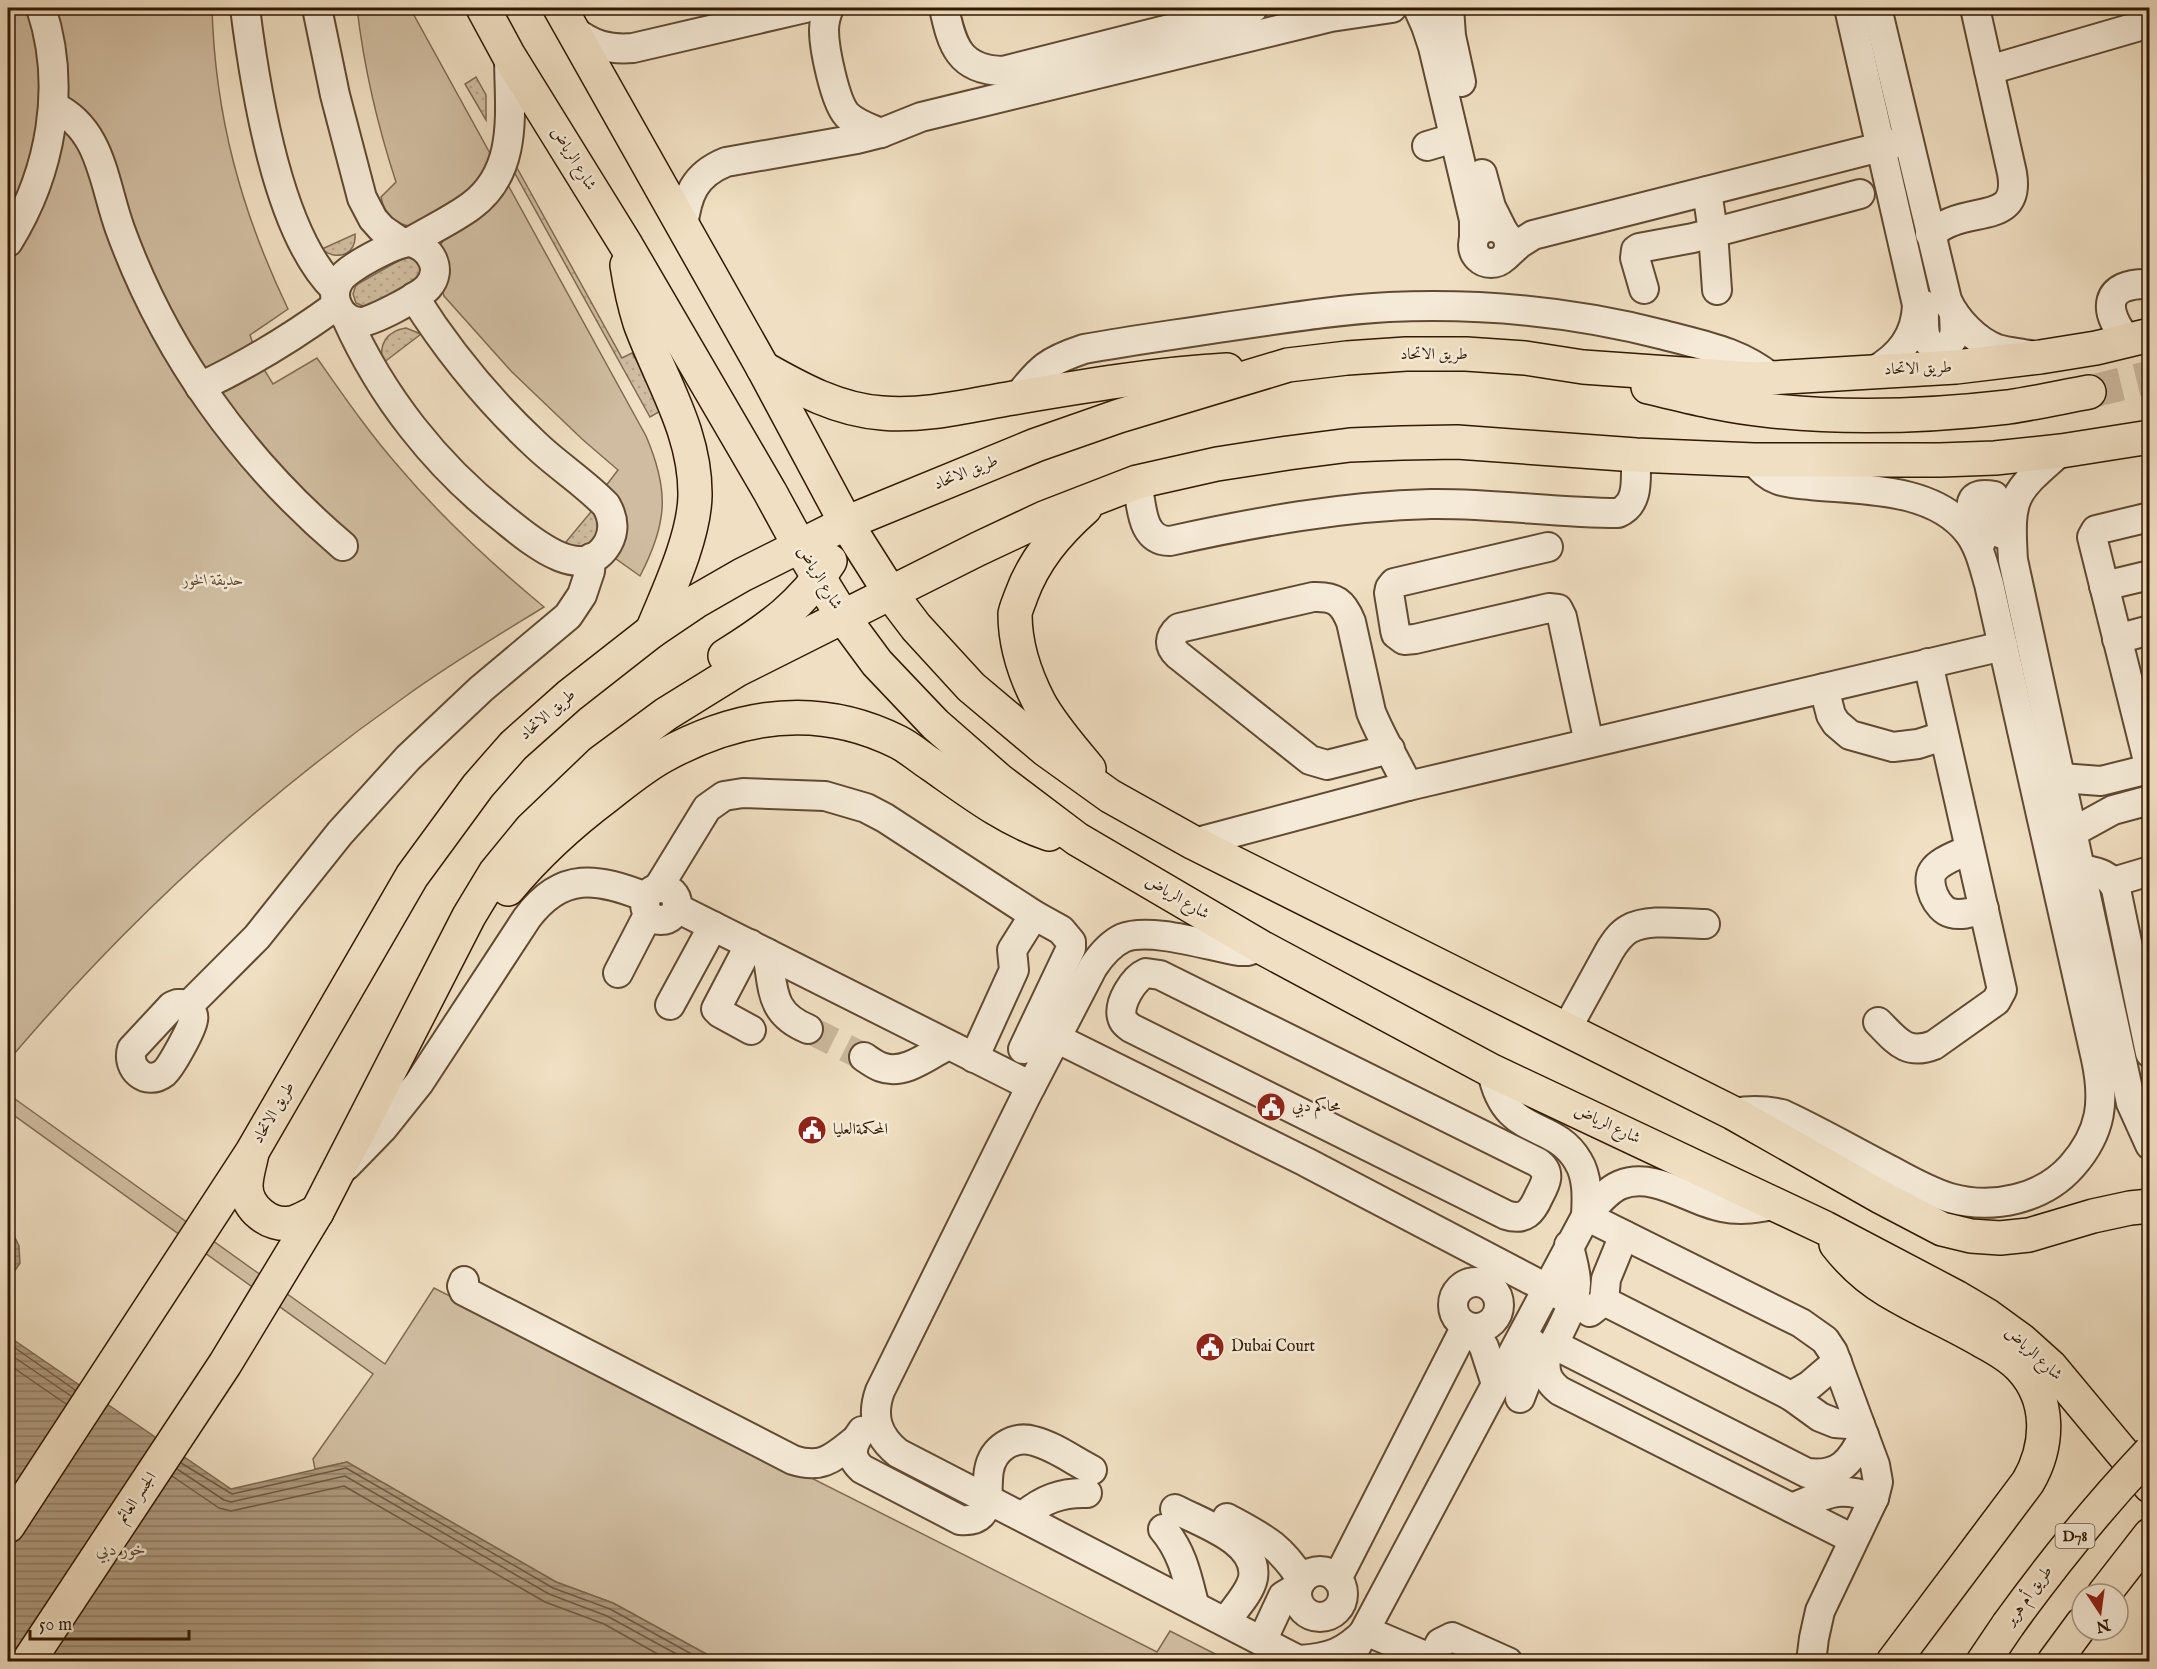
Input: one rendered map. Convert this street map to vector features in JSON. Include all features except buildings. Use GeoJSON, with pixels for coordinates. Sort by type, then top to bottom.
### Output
{"type":"FeatureCollection","features":[{"type":"Feature","properties":{"kind":"main road","name":"شارع الرياض"},"geometry":{"type":"LineString","coordinates":[[483,8],[509,56],[626,245],[800,547],[843,617],[870,655],[913,702],[951,738],[999,780],[1077,839],[1261,947],[1492,1071],[1777,1204],[1956,1297],[2021,1340],[2051,1367],[2150,1486]]}},
{"type":"Feature","properties":{"kind":"main road"},"geometry":{"type":"LineString","coordinates":[[567,19],[763,368],[846,523],[891,594],[916,627],[971,687],[1046,750],[1110,796],[1194,843],[1733,1113],[1942,1229],[1971,1236],[2000,1238],[2029,1235],[2093,1216],[2150,1206]]}},
{"type":"Feature","properties":{"kind":"main road"},"geometry":{"type":"LineString","coordinates":[[626,245],[626,263],[640,321],[684,423],[693,464],[695,498],[682,554],[652,631]]}},
{"type":"Feature","properties":{"kind":"main road","name":"طريق الاتحاد"},"geometry":{"type":"LineString","coordinates":[[8,1526],[252,1152],[412,876],[459,810],[513,746],[569,696],[652,631],[695,602],[742,575],[846,523],[1036,445],[1119,416],[1288,365],[1347,357],[1466,354],[1525,358],[1583,366],[1754,379],[1956,368],[2040,357],[2139,338]]}},
{"type":"Feature","properties":{"kind":"main road"},"geometry":{"type":"LineString","coordinates":[[763,368],[798,388],[838,405],[882,413],[926,412],[1150,376],[1288,365]]}},
{"type":"Feature","properties":{"kind":"main road"},"geometry":{"type":"LineString","coordinates":[[1583,366],[1642,386],[1703,400],[1766,410],[1847,414],[1928,413],[2009,406],[2089,392]]}},
{"type":"Feature","properties":{"kind":"main road"},"geometry":{"type":"LineString","coordinates":[[252,1152],[246,1188],[252,1205],[263,1217],[275,1223],[292,1224],[317,1212],[469,916],[495,873],[531,829],[601,762],[666,714],[737,670],[1044,518],[1125,486],[1217,464],[1350,445],[1457,442],[1636,455],[1754,460],[1940,460],[1995,458],[2150,438]]}},
{"type":"Feature","properties":{"kind":"main road"},"geometry":{"type":"LineString","coordinates":[[780,511],[790,514],[811,509],[819,501],[823,478]]}},
{"type":"Feature","properties":{"kind":"main road"},"geometry":{"type":"LineString","coordinates":[[1110,796],[1040,704],[1026,675],[1018,644],[1015,611],[1026,581],[1042,554],[1062,529],[1086,507],[1125,486]]}},
{"type":"Feature","properties":{"kind":"main road"},"geometry":{"type":"LineString","coordinates":[[601,762],[617,738],[652,704],[772,625],[806,596],[835,552],[846,523]]}},
{"type":"Feature","properties":{"kind":"main road"},"geometry":{"type":"LineString","coordinates":[[870,655],[876,641],[887,630],[901,626],[916,627]]}},
{"type":"Feature","properties":{"kind":"main road"},"geometry":{"type":"LineString","coordinates":[[444,964],[514,882],[551,843],[591,808],[661,757],[724,729],[757,720],[790,717],[825,718],[871,730],[900,744],[996,810],[1048,833],[1077,839]]}},
{"type":"Feature","properties":{"kind":"main road","name":"الجسر العائم"},"geometry":{"type":"LineString","coordinates":[[28,1662],[225,1364],[317,1212]]}},
{"type":"Feature","properties":{"kind":"main road"},"geometry":{"type":"LineString","coordinates":[[1825,1228],[1845,1255],[1887,1290],[1994,1347],[2021,1368],[2035,1387],[2043,1410],[2045,1433],[2041,1456],[2028,1482],[1893,1662]]}},
{"type":"Feature","properties":{"kind":"main road","name":"طريق أم هرير"},"geometry":{"type":"LineString","coordinates":[[1983,1662],[2052,1564],[2100,1505],[2150,1452]]}},
{"type":"Feature","properties":{"kind":"main road"},"geometry":{"type":"LineString","coordinates":[[2113,1582],[2150,1535]]}},
{"type":"Feature","properties":{"kind":"main road"},"geometry":{"type":"LineString","coordinates":[[2055,1660],[2070,1640]]}},
{"type":"Feature","properties":{"kind":"street"},"geometry":{"type":"LineString","coordinates":[[8,242],[37,185],[50,132],[53,106],[52,60],[41,8]]}},
{"type":"Feature","properties":{"kind":"street"},"geometry":{"type":"LineString","coordinates":[[245,8],[258,92],[279,178],[292,219],[308,256],[339,304],[360,348],[393,402],[433,453],[455,476],[504,519],[556,555],[573,561],[591,558],[606,547],[612,530],[612,521],[606,505],[536,445],[507,416],[453,354],[414,297]]}},
{"type":"Feature","properties":{"kind":"street"},"geometry":{"type":"LineString","coordinates":[[317,8],[335,95],[362,198],[367,209],[377,224],[391,236],[406,242],[426,249],[435,264],[435,272],[428,288],[369,321],[353,321],[339,304],[338,282],[350,271],[406,242],[478,200],[495,182],[502,168],[509,135],[509,56]]}},
{"type":"Feature","properties":{"kind":"street"},"geometry":{"type":"LineString","coordinates":[[567,19],[585,40],[600,47],[616,50],[805,8]]}},
{"type":"Feature","properties":{"kind":"street"},"geometry":{"type":"LineString","coordinates":[[829,8],[825,18],[824,38],[837,99],[847,115],[854,121],[880,133]]}},
{"type":"Feature","properties":{"kind":"street"},"geometry":{"type":"LineString","coordinates":[[1221,29],[1253,8]]}},
{"type":"Feature","properties":{"kind":"street"},"geometry":{"type":"LineString","coordinates":[[941,12],[953,45],[962,57],[974,66],[988,70],[1019,68],[1159,32],[1221,29],[1392,8]]}},
{"type":"Feature","properties":{"kind":"street"},"geometry":{"type":"LineString","coordinates":[[1436,8],[1418,8],[1433,46],[1441,142],[1474,220],[1474,238],[1478,232],[1490,226],[1504,239],[1533,236],[1894,143]]}},
{"type":"Feature","properties":{"kind":"street"},"geometry":{"type":"LineString","coordinates":[[1449,8],[1454,49],[1488,199],[1504,239]]}},
{"type":"Feature","properties":{"kind":"street"},"geometry":{"type":"LineString","coordinates":[[1848,8],[1894,143],[1930,234],[1947,300],[1954,314],[1988,345],[1997,349],[2040,357]]}},
{"type":"Feature","properties":{"kind":"street"},"geometry":{"type":"LineString","coordinates":[[1874,371],[1902,350],[1912,333],[1917,315],[1877,8]]}},
{"type":"Feature","properties":{"kind":"street"},"geometry":{"type":"LineString","coordinates":[[1930,234],[1951,221],[1998,209],[2007,204],[2014,184],[1975,8]]}},
{"type":"Feature","properties":{"kind":"street"},"geometry":{"type":"LineString","coordinates":[[1989,70],[2150,23]]}},
{"type":"Feature","properties":{"kind":"street"},"geometry":{"type":"LineString","coordinates":[[683,227],[685,210],[693,187],[701,176],[726,162],[845,142],[880,133],[1159,32]]}},
{"type":"Feature","properties":{"kind":"street"},"geometry":{"type":"LineString","coordinates":[[53,106],[64,111],[81,125],[94,145],[115,217],[139,276],[169,338],[200,387],[224,422],[267,473],[307,514],[343,546]]}},
{"type":"Feature","properties":{"kind":"street"},"geometry":{"type":"LineString","coordinates":[[1707,191],[1713,232],[1717,290]]}},
{"type":"Feature","properties":{"kind":"street"},"geometry":{"type":"LineString","coordinates":[[1644,289],[1634,254],[1639,248],[1682,241],[1860,194]]}},
{"type":"Feature","properties":{"kind":"street"},"geometry":{"type":"LineString","coordinates":[[2139,338],[2115,321],[2111,302],[2113,294],[2118,289],[2125,286],[2150,284]]}},
{"type":"Feature","properties":{"kind":"street"},"geometry":{"type":"LineString","coordinates":[[1914,288],[1923,298],[1926,337],[1930,344],[1937,347],[1951,342],[1954,335],[1954,314]]}},
{"type":"Feature","properties":{"kind":"street"},"geometry":{"type":"LineString","coordinates":[[200,387],[266,353],[339,304]]}},
{"type":"Feature","properties":{"kind":"street"},"geometry":{"type":"LineString","coordinates":[[1018,398],[1035,375],[1057,358],[1084,349],[1307,315],[1390,307],[1473,307],[1556,314],[1637,328],[1733,353],[1760,368],[1772,378]]}},
{"type":"Feature","properties":{"kind":"street"},"geometry":{"type":"LineString","coordinates":[[2061,451],[2027,481],[2016,499],[2011,515],[2013,560],[2131,1103],[2150,1145]]}},
{"type":"Feature","properties":{"kind":"street"},"geometry":{"type":"LineString","coordinates":[[1125,486],[1147,530],[1161,541],[1170,541],[1235,526],[1300,516],[1432,504],[1618,513],[1631,504],[1634,496],[1636,455]]}},
{"type":"Feature","properties":{"kind":"street"},"geometry":{"type":"LineString","coordinates":[[1754,460],[1766,474],[1783,483],[1882,492],[1923,502],[1940,509],[1955,519],[1969,533],[1983,562]]}},
{"type":"Feature","properties":{"kind":"street"},"geometry":{"type":"LineString","coordinates":[[1733,1113],[1758,1110],[1782,1114],[1916,1184],[1950,1198],[1979,1203],[2009,1201],[2036,1192],[2062,1178],[2081,1156],[2096,1129],[2102,1105],[2101,1082],[1983,562],[1981,541],[1971,512],[1973,500],[1984,495],[1994,496],[1997,500],[2003,545],[2013,560]]}},
{"type":"Feature","properties":{"kind":"street"},"geometry":{"type":"LineString","coordinates":[[2061,778],[2101,781],[2148,757],[2140,692],[2117,639],[2093,533],[2100,529],[2150,517]]}},
{"type":"Feature","properties":{"kind":"street"},"geometry":{"type":"LineString","coordinates":[[1548,547],[1394,583],[1389,593],[1395,630],[1396,634],[1404,640],[1415,639],[1550,608],[1558,609],[1562,617],[1589,743]]}},
{"type":"Feature","properties":{"kind":"street"},"geometry":{"type":"LineString","coordinates":[[188,1007],[257,937],[340,833],[408,758],[481,689],[568,616],[582,595],[590,571],[591,558]]}},
{"type":"Feature","properties":{"kind":"street"},"geometry":{"type":"LineString","coordinates":[[2104,586],[2150,575]]}},
{"type":"Feature","properties":{"kind":"street"},"geometry":{"type":"LineString","coordinates":[[1390,749],[1327,765],[1310,760],[1172,650],[1170,641],[1173,633],[1179,628],[1313,597],[1328,596],[1338,602],[1346,611],[1351,622],[1371,712],[1390,749],[1407,786]]}},
{"type":"Feature","properties":{"kind":"street"},"geometry":{"type":"LineString","coordinates":[[2117,639],[2150,630]]}},
{"type":"Feature","properties":{"kind":"street"},"geometry":{"type":"LineString","coordinates":[[1194,843],[1407,786],[2003,646]]}},
{"type":"Feature","properties":{"kind":"street"},"geometry":{"type":"LineString","coordinates":[[1878,1022],[1899,1044],[1908,1048],[1925,1048],[1934,1045],[1996,1001],[2002,990],[1928,663]]}},
{"type":"Feature","properties":{"kind":"street"},"geometry":{"type":"LineString","coordinates":[[1824,688],[1831,715],[1836,723],[1850,735],[1893,747],[1918,744],[1944,736]]}},
{"type":"Feature","properties":{"kind":"street"},"geometry":{"type":"LineString","coordinates":[[618,974],[707,808],[715,801],[723,796],[743,793],[825,796],[866,808],[885,818],[1034,915],[1061,930],[1071,942],[1071,948],[1023,1049]]}},
{"type":"Feature","properties":{"kind":"street"},"geometry":{"type":"LineString","coordinates":[[2073,832],[2113,810],[2150,800]]}},
{"type":"Feature","properties":{"kind":"street"},"geometry":{"type":"LineString","coordinates":[[1969,849],[1934,869],[1931,875],[1932,888],[1945,911],[1958,914],[1983,909]]}},
{"type":"Feature","properties":{"kind":"street"},"geometry":{"type":"LineString","coordinates":[[2081,869],[2102,873],[2113,882],[2150,1053]]}},
{"type":"Feature","properties":{"kind":"street"},"geometry":{"type":"LineString","coordinates":[[2113,882],[2150,871]]}},
{"type":"Feature","properties":{"kind":"street"},"geometry":{"type":"LineString","coordinates":[[337,1176],[384,1128],[408,1098],[436,1059],[527,918],[547,895],[559,887],[573,883],[599,882],[619,887],[713,926],[1031,1086]]}},
{"type":"Feature","properties":{"kind":"street"},"geometry":{"type":"LineString","coordinates":[[974,1058],[1014,970],[1012,950],[1034,915]]}},
{"type":"Feature","properties":{"kind":"street"},"geometry":{"type":"LineString","coordinates":[[1566,1029],[1618,938],[1629,929],[1641,925],[1705,924]]}},
{"type":"Feature","properties":{"kind":"street"},"geometry":{"type":"LineString","coordinates":[[670,1005],[713,926]]}},
{"type":"Feature","properties":{"kind":"street"},"geometry":{"type":"LineString","coordinates":[[1261,947],[1239,951],[1146,934],[1123,938],[1102,954],[1031,1086],[880,1391],[875,1403],[875,1416],[882,1437],[898,1453],[1301,1661],[1334,1655],[1353,1644],[1366,1631]]}},
{"type":"Feature","properties":{"kind":"street"},"geometry":{"type":"LineString","coordinates":[[759,949],[780,1011],[794,1023],[808,1029]]}},
{"type":"Feature","properties":{"kind":"street"},"geometry":{"type":"LineString","coordinates":[[752,1030],[720,1014],[716,1009],[759,949]]}},
{"type":"Feature","properties":{"kind":"street"},"geometry":{"type":"LineString","coordinates":[[1154,973],[1160,975],[1537,1162],[1547,1174],[1545,1184],[1533,1210],[1517,1217],[1506,1215],[1208,1067],[1125,1024],[1121,1011],[1123,1004],[1140,976],[1154,973]]}},
{"type":"Feature","properties":{"kind":"street"},"geometry":{"type":"LineString","coordinates":[[1056,1038],[1306,1162],[1540,1300],[1573,1302]]}},
{"type":"Feature","properties":{"kind":"street"},"geometry":{"type":"LineString","coordinates":[[864,1057],[880,1067],[898,1069],[907,1067],[948,1045]]}},
{"type":"Feature","properties":{"kind":"street"},"geometry":{"type":"LineString","coordinates":[[1189,1103],[1208,1067]]}},
{"type":"Feature","properties":{"kind":"street"},"geometry":{"type":"LineString","coordinates":[[1492,1071],[1499,1096],[1514,1116],[1560,1142],[1579,1162],[1586,1189],[1586,1216]]}},
{"type":"Feature","properties":{"kind":"street"},"geometry":{"type":"LineString","coordinates":[[1348,1662],[1508,1391],[1540,1300],[1586,1216],[1607,1193],[1621,1185],[1637,1181],[1654,1183],[1720,1207],[1749,1209],[1777,1204]]}},
{"type":"Feature","properties":{"kind":"street"},"geometry":{"type":"LineString","coordinates":[[1586,1216],[1814,1330],[1825,1340],[1837,1362],[1878,1473],[1877,1491],[1820,1611],[1811,1662]]}},
{"type":"Feature","properties":{"kind":"street"},"geometry":{"type":"LineString","coordinates":[[1624,1235],[1606,1279],[1604,1301],[1580,1322],[1560,1347],[1546,1359],[1545,1368],[1552,1385],[1853,1539]]}},
{"type":"Feature","properties":{"kind":"street"},"geometry":{"type":"LineString","coordinates":[[1560,1347],[1573,1302],[1576,1281],[1569,1245]]}},
{"type":"Feature","properties":{"kind":"street"},"geometry":{"type":"LineString","coordinates":[[464,1281],[462,1286],[464,1291],[793,1460],[805,1464],[817,1464],[831,1459],[853,1442],[875,1416]]}},
{"type":"Feature","properties":{"kind":"street"},"geometry":{"type":"LineString","coordinates":[[1604,1301],[1791,1396],[1827,1420],[1862,1430]]}},
{"type":"Feature","properties":{"kind":"street"},"geometry":{"type":"LineString","coordinates":[[1337,1580],[1470,1327],[1508,1391]]}},
{"type":"Feature","properties":{"kind":"street"},"geometry":{"type":"LineString","coordinates":[[1560,1347],[1807,1473],[1830,1473],[1850,1460],[1862,1430]]}},
{"type":"Feature","properties":{"kind":"street"},"geometry":{"type":"LineString","coordinates":[[1791,1396],[1810,1385],[1837,1362]]}},
{"type":"Feature","properties":{"kind":"street"},"geometry":{"type":"LineString","coordinates":[[853,1442],[852,1455],[855,1463],[862,1468],[960,1520],[969,1521],[977,1518],[989,1499],[989,1470],[1001,1448],[1011,1441],[1032,1440],[1042,1443],[1089,1482],[1074,1493],[1053,1497],[1035,1506],[1023,1516]]}},
{"type":"Feature","properties":{"kind":"street"},"geometry":{"type":"LineString","coordinates":[[1792,1508],[1839,1491],[1848,1490],[1874,1498]]}},
{"type":"Feature","properties":{"kind":"street"},"geometry":{"type":"LineString","coordinates":[[1175,1512],[1174,1544],[1184,1564],[1194,1604]]}},
{"type":"Feature","properties":{"kind":"street"},"geometry":{"type":"LineString","coordinates":[[1175,1512],[1276,1546],[1285,1556],[1300,1584],[1297,1595],[1303,1609],[1317,1617],[1332,1614],[1341,1602],[1341,1586],[1337,1580],[1331,1574],[1315,1572],[1300,1584],[1283,1596],[1262,1641]]}},
{"type":"Feature","properties":{"kind":"street"},"geometry":{"type":"LineString","coordinates":[[1175,1512],[1229,1537],[1250,1555],[1253,1579],[1248,1591],[1226,1621]]}},
{"type":"Feature","properties":{"kind":"street"},"geometry":{"type":"LineString","coordinates":[[1366,1631],[1431,1660],[1440,1643],[1452,1637],[1508,1662]]}},
{"type":"Feature","properties":{"kind":"green space","name":"حديقة الخور"},"geometry":{"type":"Polygon","coordinates":[[[8,8],[212,8],[219,87],[234,162],[257,236],[288,309],[250,335],[252,341],[250,347],[273,384],[317,358],[388,454],[433,505],[468,540],[544,607],[406,696],[351,736],[246,821],[146,912],[99,960],[8,1061],[8,8]]]}},
{"type":"Feature","properties":{"kind":"green space"},"geometry":{"type":"Polygon","coordinates":[[[357,8],[410,8],[492,157],[474,190],[413,227],[396,221],[382,203],[381,197],[396,182],[372,96],[357,8]]]}},
{"type":"Feature","properties":{"kind":"green space"},"geometry":{"type":"Polygon","coordinates":[[[476,77],[486,95],[486,120],[465,84],[476,77]]]}},
{"type":"Feature","properties":{"kind":"green space"},"geometry":{"type":"Polygon","coordinates":[[[516,166],[622,358],[632,353],[664,409],[650,417],[512,168],[516,166]]]}},
{"type":"Feature","properties":{"kind":"green space"},"geometry":{"type":"Polygon","coordinates":[[[508,185],[646,436],[654,456],[662,491],[662,508],[656,540],[640,576],[612,556],[605,487],[618,470],[512,372],[444,296],[440,245],[448,235],[508,185]]]}},
{"type":"Feature","properties":{"kind":"green space"},"geometry":{"type":"Polygon","coordinates":[[[355,234],[353,247],[345,254],[334,255],[322,249],[355,234]]]}},
{"type":"Feature","properties":{"kind":"green space"},"geometry":{"type":"Polygon","coordinates":[[[405,257],[415,258],[422,266],[418,280],[370,307],[356,303],[353,294],[356,285],[405,257]]]}},
{"type":"Feature","properties":{"kind":"green space"},"geometry":{"type":"Polygon","coordinates":[[[406,328],[421,334],[383,363],[383,344],[389,335],[406,328]]]}},
{"type":"Feature","properties":{"kind":"green space"},"geometry":{"type":"Polygon","coordinates":[[[595,507],[600,526],[594,539],[584,548],[561,548],[595,507]]]}},
{"type":"Feature","properties":{"kind":"green space"},"geometry":{"type":"Polygon","coordinates":[[[8,1094],[385,1364],[434,1288],[1157,1652],[1170,1631],[1229,1661],[719,1661],[613,1603],[556,1582],[347,1462],[315,1469],[313,1459],[373,1374],[8,1111],[8,1094]]]}},
{"type":"Feature","properties":{"kind":"water"},"geometry":{"type":"Polygon","coordinates":[[[8,1223],[19,1246],[20,1263],[8,1281],[8,1223]]]}},
{"type":"Feature","properties":{"kind":"water","name":"خور دبي"},"geometry":{"type":"Polygon","coordinates":[[[8,1336],[231,1489],[347,1462],[556,1582],[613,1603],[719,1661],[8,1661],[8,1336]]]}},
{"type":"Feature","properties":{"kind":"tunnel"},"geometry":{"type":"LineString","coordinates":[[2089,392],[2150,377]]}},
{"type":"Feature","properties":{"kind":"tunnel"},"geometry":{"type":"LineString","coordinates":[[808,1029],[864,1057]]}},
{"type":"Feature","properties":{"kind":"place","name":"محاكم دبي"},"geometry":{"type":"Point","coordinates":[1271,1107]}},
{"type":"Feature","properties":{"kind":"place","name":"المحكمةالعليا"},"geometry":{"type":"Point","coordinates":[812,1130]}},
{"type":"Feature","properties":{"kind":"place","name":"Dubai Court"},"geometry":{"type":"Point","coordinates":[1210,1347]}}]}
